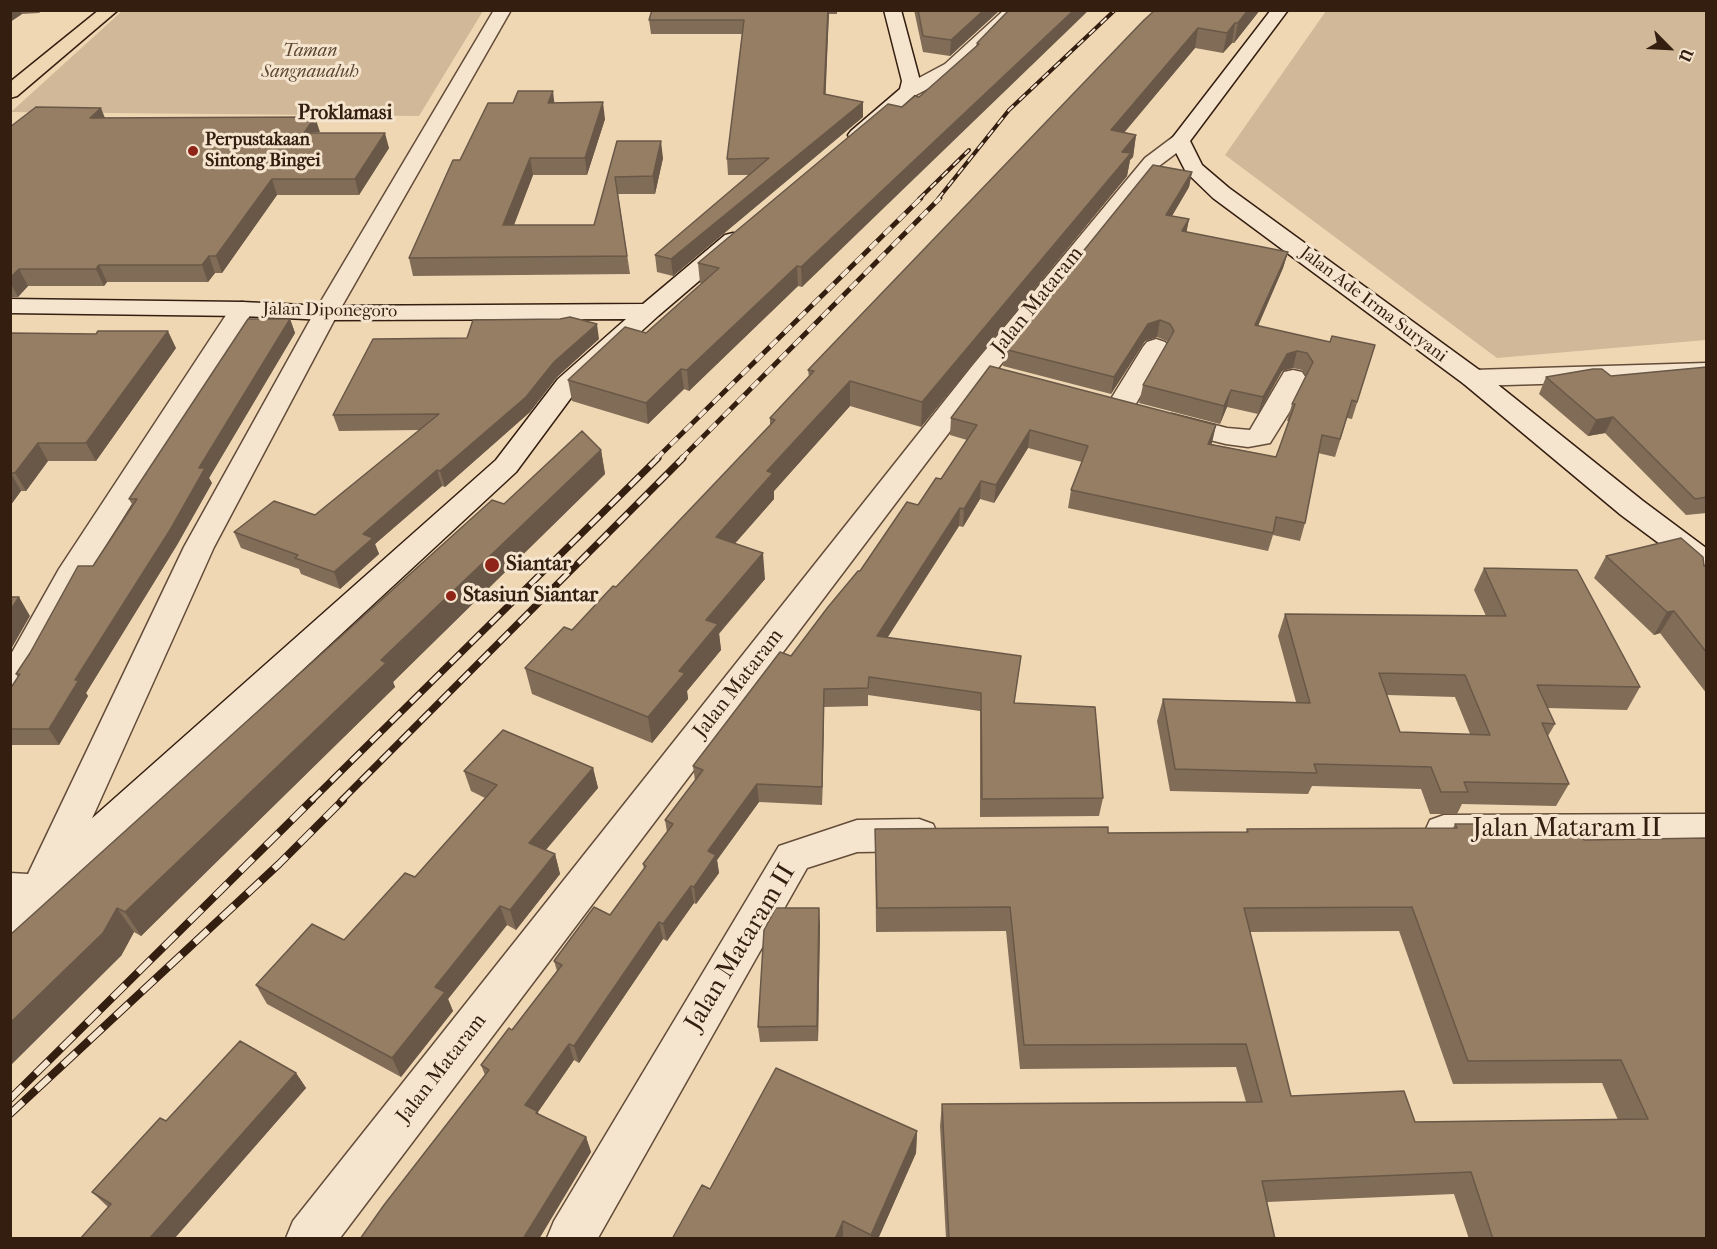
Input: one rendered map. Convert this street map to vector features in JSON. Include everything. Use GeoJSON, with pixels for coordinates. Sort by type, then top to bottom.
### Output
{"type":"FeatureCollection","features":[{"type":"Feature","properties":{"kind":"main road"},"geometry":{"type":"LineString","coordinates":[[10,92],[110,10]]}},
{"type":"Feature","properties":{"kind":"street"},"geometry":{"type":"LineString","coordinates":[[10,916],[199,547],[326,313],[503,10]]}},
{"type":"Feature","properties":{"kind":"street"},"geometry":{"type":"LineString","coordinates":[[892,10],[911,81],[909,91]]}},
{"type":"Feature","properties":{"kind":"street"},"geometry":{"type":"LineString","coordinates":[[846,144],[909,91],[952,68],[1003,18],[1017,10]]}},
{"type":"Feature","properties":{"kind":"street"},"geometry":{"type":"LineString","coordinates":[[1180,141],[1280,10]]}},
{"type":"Feature","properties":{"kind":"street","name":"Jalan Mataram"},"geometry":{"type":"LineString","coordinates":[[310,1239],[994,374],[1152,162],[1180,141]]}},
{"type":"Feature","properties":{"kind":"street","name":"Jalan Ade Irma Suryani"},"geometry":{"type":"LineString","coordinates":[[1180,141],[1192,168],[1221,193],[1473,378],[1632,508],[1707,563]]}},
{"type":"Feature","properties":{"kind":"street"},"geometry":{"type":"LineString","coordinates":[[25,890],[506,466],[567,385],[649,311],[747,228]]}},
{"type":"Feature","properties":{"kind":"street","name":"Jalan Diponegoro"},"geometry":{"type":"LineString","coordinates":[[10,306],[242,309],[326,313],[649,311]]}},
{"type":"Feature","properties":{"kind":"street"},"geometry":{"type":"LineString","coordinates":[[10,683],[26,659],[75,569],[242,309]]}},
{"type":"Feature","properties":{"kind":"street"},"geometry":{"type":"LineString","coordinates":[[1156,347],[1109,404],[1226,436],[1248,439],[1260,437],[1269,425],[1293,378]]}},
{"type":"Feature","properties":{"kind":"street"},"geometry":{"type":"LineString","coordinates":[[1473,378],[1707,371]]}},
{"type":"Feature","properties":{"kind":"street","name":"Jalan Mataram II"},"geometry":{"type":"LineString","coordinates":[[1410,831],[1707,829]]}},
{"type":"Feature","properties":{"kind":"street","name":"Jalan Mataram II"},"geometry":{"type":"LineString","coordinates":[[571,1239],[793,856],[857,836],[960,835]]}},
{"type":"Feature","properties":{"kind":"green space","name":"Taman Sangnaualuh"},"geometry":{"type":"Polygon","coordinates":[[[122,11],[483,11],[419,116],[11,112],[122,11]]]}},
{"type":"Feature","properties":{"kind":"green space"},"geometry":{"type":"Polygon","coordinates":[[[1326,11],[1706,11],[1706,340],[1497,358],[1225,155],[1326,11]]]}},
{"type":"Feature","properties":{"kind":"building"},"geometry":{"type":"Polygon","coordinates":[[[652,10],[828,10],[824,94],[863,102],[671,259],[655,255],[769,158],[727,159],[744,20],[649,20],[652,10]]]}},
{"type":"Feature","properties":{"kind":"building"},"geometry":{"type":"Polygon","coordinates":[[[918,10],[984,10],[951,40],[923,36],[918,10]]]}},
{"type":"Feature","properties":{"kind":"building"},"geometry":{"type":"Polygon","coordinates":[[[1009,10],[1074,10],[801,267],[797,266],[687,370],[681,369],[646,403],[568,380],[625,327],[646,333],[719,268],[698,263],[888,104],[902,107],[915,96],[919,97],[979,44],[977,43],[1009,10]]]}},
{"type":"Feature","properties":{"kind":"building"},"geometry":{"type":"Polygon","coordinates":[[[1155,10],[1248,10],[1227,33],[1198,28],[1111,130],[1136,135],[1122,152],[1131,153],[922,402],[850,381],[767,471],[773,473],[716,537],[763,553],[706,620],[718,624],[679,671],[685,673],[648,717],[525,668],[564,627],[572,630],[613,586],[616,587],[775,420],[770,418],[814,371],[808,370],[1155,10]]]}},
{"type":"Feature","properties":{"kind":"building"},"geometry":{"type":"Polygon","coordinates":[[[518,91],[553,91],[548,103],[603,102],[585,158],[530,158],[503,225],[594,225],[617,141],[661,141],[653,176],[615,177],[627,256],[409,258],[453,160],[460,160],[488,103],[513,103],[518,91]]]}},
{"type":"Feature","properties":{"kind":"building"},"geometry":{"type":"Polygon","coordinates":[[[36,107],[101,108],[90,118],[315,117],[304,133],[385,133],[355,179],[272,179],[216,256],[209,256],[202,265],[99,265],[96,269],[19,269],[10,278],[10,127],[36,107]]]}},
{"type":"Feature","properties":{"kind":"building"},"geometry":{"type":"Polygon","coordinates":[[[1153,165],[1192,172],[1166,215],[1189,219],[1182,231],[1288,252],[1255,325],[1330,342],[1332,336],[1375,345],[1357,402],[1352,400],[1340,439],[1322,435],[1305,523],[1276,517],[1273,533],[1071,490],[1088,446],[1030,430],[996,485],[981,481],[964,509],[960,508],[877,636],[1021,656],[1014,703],[1095,707],[1103,798],[982,799],[981,693],[869,677],[868,688],[824,689],[822,787],[757,784],[708,851],[716,855],[694,887],[691,886],[663,924],[659,922],[574,1046],[569,1044],[525,1105],[537,1111],[536,1113],[586,1137],[523,1239],[360,1239],[489,1070],[481,1065],[509,1028],[512,1030],[562,965],[554,961],[594,907],[610,915],[646,866],[643,864],[673,824],[665,820],[703,770],[693,766],[780,652],[791,656],[828,607],[860,571],[907,502],[918,505],[936,478],[941,479],[977,425],[951,418],[990,366],[1216,425],[1208,444],[1276,457],[1295,404],[1292,404],[1313,362],[1307,353],[1297,351],[1287,354],[1263,397],[1231,390],[1224,406],[1143,385],[1174,331],[1170,324],[1160,320],[1148,324],[1114,377],[1004,349],[1153,165]]]}},
{"type":"Feature","properties":{"kind":"building"},"geometry":{"type":"Polygon","coordinates":[[[570,317],[597,324],[554,362],[526,397],[363,534],[373,538],[334,572],[295,558],[298,555],[234,532],[274,501],[315,515],[439,414],[333,415],[373,339],[467,338],[473,320],[570,317]]]}},
{"type":"Feature","properties":{"kind":"building"},"geometry":{"type":"Polygon","coordinates":[[[248,319],[290,319],[199,468],[205,468],[170,530],[75,680],[79,680],[49,729],[10,729],[10,689],[20,674],[16,674],[78,566],[93,566],[137,499],[129,499],[248,319]]]}},
{"type":"Feature","properties":{"kind":"building"},"geometry":{"type":"Polygon","coordinates":[[[98,331],[168,331],[86,443],[38,443],[15,473],[10,473],[10,333],[96,334],[98,331]]]}},
{"type":"Feature","properties":{"kind":"building"},"geometry":{"type":"Polygon","coordinates":[[[1707,367],[1707,497],[1695,499],[1613,417],[1596,420],[1546,377],[1593,369],[1602,369],[1611,376],[1707,367]]]}},
{"type":"Feature","properties":{"kind":"building"},"geometry":{"type":"Polygon","coordinates":[[[582,431],[601,450],[381,660],[386,663],[125,912],[117,908],[103,933],[10,1023],[10,935],[492,500],[504,504],[582,431]]]}},
{"type":"Feature","properties":{"kind":"building"},"geometry":{"type":"Polygon","coordinates":[[[1681,538],[1703,557],[1704,566],[1707,565],[1707,653],[1674,611],[1667,612],[1606,556],[1681,538]]]}},
{"type":"Feature","properties":{"kind":"building"},"geometry":{"type":"Polygon","coordinates":[[[1484,568],[1577,570],[1640,687],[1537,685],[1555,724],[1542,723],[1569,784],[1464,782],[1468,792],[1441,792],[1431,767],[1314,764],[1317,773],[1175,769],[1163,699],[1310,703],[1285,614],[1506,616],[1484,568]],[[1379,673],[1400,732],[1490,735],[1465,675],[1379,673]]]}},
{"type":"Feature","properties":{"kind":"building"},"geometry":{"type":"Polygon","coordinates":[[[10,597],[19,597],[10,611],[10,597]]]}},
{"type":"Feature","properties":{"kind":"building"},"geometry":{"type":"Polygon","coordinates":[[[503,730],[593,768],[529,843],[555,854],[510,910],[500,906],[435,987],[445,992],[392,1058],[256,985],[312,924],[344,940],[405,873],[415,877],[497,785],[464,771],[503,730]]]}},
{"type":"Feature","properties":{"kind":"building"},"geometry":{"type":"Polygon","coordinates":[[[1455,824],[1485,824],[1491,836],[1582,836],[1584,840],[1707,838],[1707,1239],[1493,1239],[1471,1172],[1262,1181],[1275,1239],[949,1239],[942,1104],[1262,1102],[1246,1044],[1024,1045],[1010,907],[877,908],[875,829],[1108,827],[1108,833],[1248,832],[1247,829],[1457,828],[1455,824]],[[1412,907],[1244,908],[1291,1096],[1404,1091],[1415,1122],[1648,1119],[1621,1060],[1468,1061],[1412,907]]]}},
{"type":"Feature","properties":{"kind":"building"},"geometry":{"type":"Polygon","coordinates":[[[776,908],[819,908],[817,1026],[758,1027],[764,930],[776,908]]]}},
{"type":"Feature","properties":{"kind":"building"},"geometry":{"type":"Polygon","coordinates":[[[240,1041],[296,1073],[149,1239],[80,1239],[111,1204],[92,1192],[160,1118],[166,1121],[240,1041]]]}},
{"type":"Feature","properties":{"kind":"building"},"geometry":{"type":"Polygon","coordinates":[[[776,1068],[917,1131],[871,1235],[843,1221],[835,1239],[672,1239],[702,1185],[710,1189],[776,1068]]]}},
{"type":"Feature","properties":{"kind":"railway"},"geometry":{"type":"LineString","coordinates":[[938,199],[1009,110],[1115,10]]}},
{"type":"Feature","properties":{"kind":"railway"},"geometry":{"type":"LineString","coordinates":[[919,199],[969,150]]}},
{"type":"Feature","properties":{"kind":"railway"},"geometry":{"type":"LineString","coordinates":[[656,459],[921,198]]}},
{"type":"Feature","properties":{"kind":"railway"},"geometry":{"type":"LineString","coordinates":[[681,459],[940,198]]}},
{"type":"Feature","properties":{"kind":"railway"},"geometry":{"type":"LineString","coordinates":[[311,801],[658,458]]}},
{"type":"Feature","properties":{"kind":"railway"},"geometry":{"type":"LineString","coordinates":[[341,801],[683,458]]}},
{"type":"Feature","properties":{"kind":"railway"},"geometry":{"type":"LineString","coordinates":[[10,1099],[312,800]]}},
{"type":"Feature","properties":{"kind":"railway"},"geometry":{"type":"LineString","coordinates":[[10,1114],[279,864],[343,800]]}},
{"type":"Feature","properties":{"kind":"place","name":"Perpustakaan Sintong Bingei"},"geometry":{"type":"Point","coordinates":[193,151]}},
{"type":"Feature","properties":{"kind":"place","name":"Siantar"},"geometry":{"type":"Point","coordinates":[492,565]}},
{"type":"Feature","properties":{"kind":"place","name":"Stasiun Siantar"},"geometry":{"type":"Point","coordinates":[451,596]}},
{"type":"Feature","properties":{"kind":"district","name":"Proklamasi"},"geometry":{"type":"Point","coordinates":[345,114]}}]}
